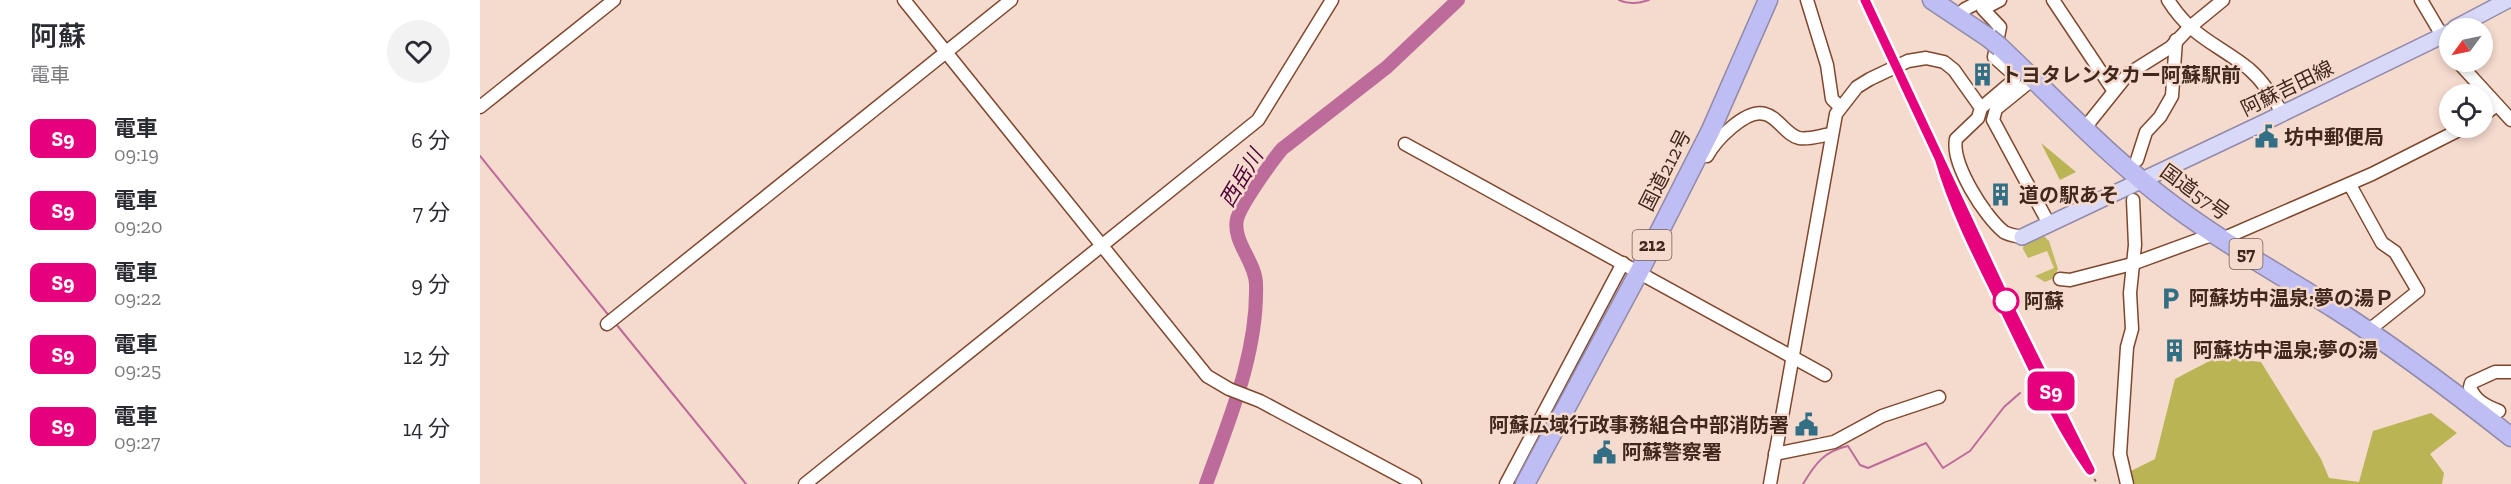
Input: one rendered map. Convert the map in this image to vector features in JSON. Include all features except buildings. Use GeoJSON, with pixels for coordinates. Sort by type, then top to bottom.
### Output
{"type":"FeatureCollection","features":[{"type":"Feature","properties":{"kind":"highway","name":"国道212号"},"geometry":{"type":"LineString","coordinates":[[1525,484],[1631,267],[1688,176],[1768,0]]}},
{"type":"Feature","properties":{"kind":"highway","name":"国道57号"},"geometry":{"type":"LineString","coordinates":[[1932,0],[1994,42],[2084,129],[2141,180],[2218,237],[2368,331],[2457,394],[2511,437]]}},
{"type":"Feature","properties":{"kind":"main road","name":"阿蘇吉田線"},"geometry":{"type":"LineString","coordinates":[[2478,18],[2508,0]]}},
{"type":"Feature","properties":{"kind":"main road","name":"阿蘇吉田線"},"geometry":{"type":"LineString","coordinates":[[2022,237],[2439,41]]}},
{"type":"Feature","properties":{"kind":"street"},"geometry":{"type":"LineString","coordinates":[[480,107],[614,0]]}},
{"type":"Feature","properties":{"kind":"street"},"geometry":{"type":"LineString","coordinates":[[904,0],[1208,376],[1229,389],[1260,401],[1415,484]]}},
{"type":"Feature","properties":{"kind":"street"},"geometry":{"type":"LineString","coordinates":[[607,324],[1011,0]]}},
{"type":"Feature","properties":{"kind":"street"},"geometry":{"type":"LineString","coordinates":[[805,484],[1258,120],[1332,0]]}},
{"type":"Feature","properties":{"kind":"street"},"geometry":{"type":"LineString","coordinates":[[1807,0],[1827,65],[1832,99],[1840,107]]}},
{"type":"Feature","properties":{"kind":"street"},"geometry":{"type":"LineString","coordinates":[[1958,16],[1965,9],[1983,0]]}},
{"type":"Feature","properties":{"kind":"street"},"geometry":{"type":"LineString","coordinates":[[2000,0],[1983,9],[2000,27],[1994,57],[2012,73],[2014,80],[1981,108],[1978,118],[1959,135],[1955,150],[1985,213],[2006,234],[2022,237]]}},
{"type":"Feature","properties":{"kind":"street"},"geometry":{"type":"LineString","coordinates":[[2053,0],[2113,90]]}},
{"type":"Feature","properties":{"kind":"street"},"geometry":{"type":"LineString","coordinates":[[2168,0],[2190,27],[2213,46],[2249,70],[2268,91],[2283,114]]}},
{"type":"Feature","properties":{"kind":"street"},"geometry":{"type":"LineString","coordinates":[[2084,129],[2113,90],[2134,69],[2171,47],[2190,27],[2223,0]]}},
{"type":"Feature","properties":{"kind":"street"},"geometry":{"type":"LineString","coordinates":[[2421,0],[2439,23]]}},
{"type":"Feature","properties":{"kind":"street"},"geometry":{"type":"LineString","coordinates":[[2137,160],[2146,132],[2160,117],[2172,96],[2176,40]]}},
{"type":"Feature","properties":{"kind":"street"},"geometry":{"type":"LineString","coordinates":[[1770,484],[1836,114],[1857,87],[1908,61],[1926,58],[1944,62],[1954,70],[1981,108]]}},
{"type":"Feature","properties":{"kind":"street"},"geometry":{"type":"LineString","coordinates":[[2467,72],[2511,120]]}},
{"type":"Feature","properties":{"kind":"street"},"geometry":{"type":"LineString","coordinates":[[2033,79],[1996,109],[1993,120],[2049,224]]}},
{"type":"Feature","properties":{"kind":"street"},"geometry":{"type":"LineString","coordinates":[[2493,108],[2497,105]]}},
{"type":"Feature","properties":{"kind":"street"},"geometry":{"type":"LineString","coordinates":[[1688,176],[1695,178],[1714,142],[1751,114],[1765,114],[1801,139],[1832,134]]}},
{"type":"Feature","properties":{"kind":"street"},"geometry":{"type":"LineString","coordinates":[[2060,279],[2070,279],[2132,264],[2218,237],[2350,184],[2443,138]]}},
{"type":"Feature","properties":{"kind":"street"},"geometry":{"type":"LineString","coordinates":[[1405,144],[1825,375]]}},
{"type":"Feature","properties":{"kind":"street"},"geometry":{"type":"LineString","coordinates":[[2350,184],[2382,243],[2395,252],[2418,291],[2368,331]]}},
{"type":"Feature","properties":{"kind":"street"},"geometry":{"type":"LineString","coordinates":[[2127,484],[2120,454],[2127,347],[2132,329],[2130,293],[2135,246],[2133,200]]}},
{"type":"Feature","properties":{"kind":"street"},"geometry":{"type":"LineString","coordinates":[[1506,484],[1631,267]]}},
{"type":"Feature","properties":{"kind":"street"},"geometry":{"type":"LineString","coordinates":[[2499,411],[2475,398],[2470,387],[2471,382],[2495,372],[2511,372]]}},
{"type":"Feature","properties":{"kind":"street"},"geometry":{"type":"LineString","coordinates":[[1775,454],[1833,442],[1882,416],[1939,397]]}},
{"type":"Feature","properties":{"kind":"shaded area"},"geometry":{"type":"Polygon","coordinates":[[[2041,143],[2076,172],[2060,180],[2041,143]]]}},
{"type":"Feature","properties":{"kind":"shaded area"},"geometry":{"type":"Polygon","coordinates":[[[2042,234],[2049,241],[2058,269],[2054,278],[2045,282],[2035,276],[2054,268],[2047,251],[2028,258],[2023,249],[2024,241],[2042,234]]]}},
{"type":"Feature","properties":{"kind":"shaded area"},"geometry":{"type":"Polygon","coordinates":[[[2217,357],[2261,362],[2321,459],[2329,478],[2359,482],[2373,431],[2431,413],[2457,433],[2430,454],[2444,473],[2442,484],[2131,484],[2129,472],[2155,459],[2175,379],[2217,357]]]}},
{"type":"Feature","properties":{"kind":"waterway","name":"西岳川"},"geometry":{"type":"LineString","coordinates":[[1206,484],[1240,386],[1252,335],[1255,276],[1236,227],[1244,203],[1282,149],[1387,67],[1458,0]]}},
{"type":"Feature","properties":{"kind":"waterway"},"geometry":{"type":"LineString","coordinates":[[1619,0],[1626,3],[1649,0]]}},
{"type":"Feature","properties":{"kind":"waterway"},"geometry":{"type":"LineString","coordinates":[[480,156],[610,317]]}},
{"type":"Feature","properties":{"kind":"waterway"},"geometry":{"type":"LineString","coordinates":[[616,324],[746,484]]}},
{"type":"Feature","properties":{"kind":"waterway"},"geometry":{"type":"LineString","coordinates":[[1803,484],[1821,459],[1833,451],[1848,446],[1860,465],[1868,468],[1926,443],[1943,468],[1970,451],[2004,407],[2020,393]]}},
{"type":"Feature","properties":{"kind":"railway"},"geometry":{"type":"LineString","coordinates":[[1865,0],[2006,301],[2097,484]]}},
{"type":"Feature","properties":{"kind":"train","name":"S9"},"geometry":{"type":"LineString","coordinates":[[1865,0],[2006,301],[2090,470],[2067,438],[2043,390],[1976,250],[1940,161]]}},
{"type":"Feature","properties":{"kind":"place","name":"トヨタレンタカー阿蘇駅前"},"geometry":{"type":"Point","coordinates":[1983,75]}},
{"type":"Feature","properties":{"kind":"place","name":"坊中郵便局"},"geometry":{"type":"Point","coordinates":[2266,137]}},
{"type":"Feature","properties":{"kind":"place","name":"道の駅あそ"},"geometry":{"type":"Point","coordinates":[2001,195]}},
{"type":"Feature","properties":{"kind":"place","name":"阿蘇坊中温泉;夢の湯Ｐ"},"geometry":{"type":"Point","coordinates":[2171,298]}},
{"type":"Feature","properties":{"kind":"place","name":"阿蘇"},"geometry":{"type":"Point","coordinates":[2006,301]}},
{"type":"Feature","properties":{"kind":"place","name":"阿蘇坊中温泉;夢の湯"},"geometry":{"type":"Point","coordinates":[2175,350]}},
{"type":"Feature","properties":{"kind":"place","name":"阿蘇広域行政事務組合中部消防署"},"geometry":{"type":"Point","coordinates":[1807,425]}},
{"type":"Feature","properties":{"kind":"place","name":"阿蘇警察署"},"geometry":{"type":"Point","coordinates":[1604,452]}}]}
